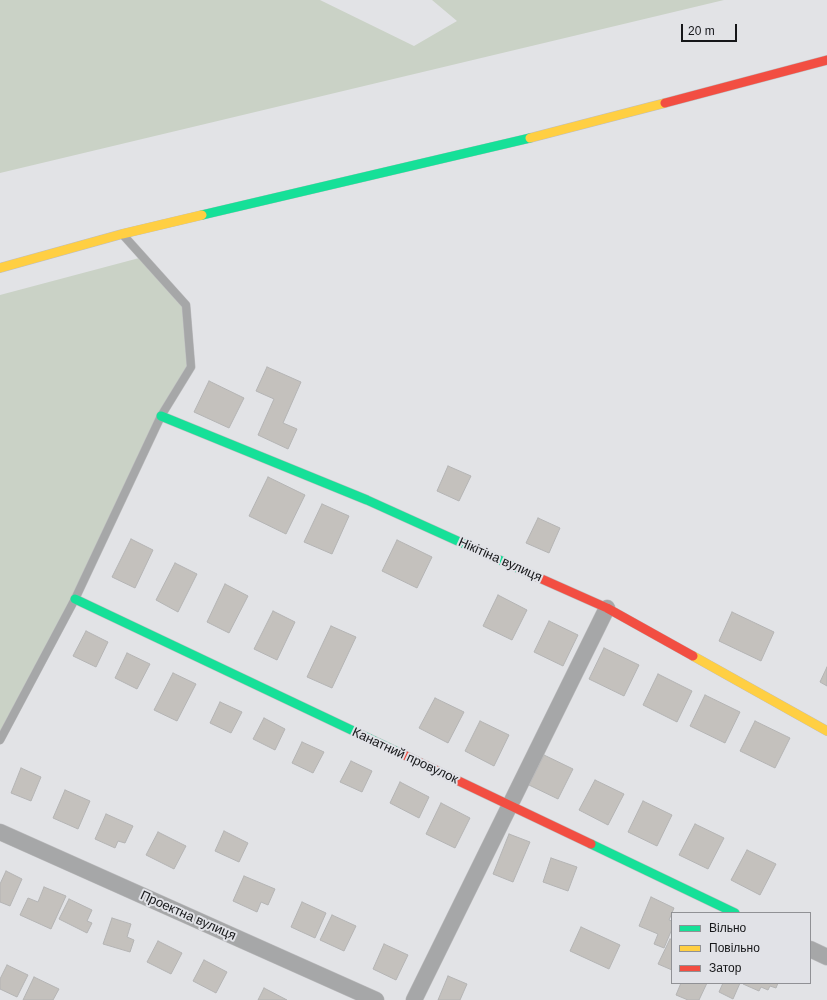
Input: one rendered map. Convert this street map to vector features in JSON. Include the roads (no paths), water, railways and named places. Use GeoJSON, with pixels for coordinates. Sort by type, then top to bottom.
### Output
{"type":"FeatureCollection","features":[{"type":"Feature","properties":{"kind":"street"},"geometry":{"type":"LineString","coordinates":[[0,268],[122,234],[576,127],[827,60]]}},
{"type":"Feature","properties":{"kind":"street","name":"Нікітіна вулиця"},"geometry":{"type":"LineString","coordinates":[[161,416],[367,500],[607,608],[827,731]]}},
{"type":"Feature","properties":{"kind":"street","name":"Канатний провулок"},"geometry":{"type":"LineString","coordinates":[[75,599],[733,912]]}},
{"type":"Feature","properties":{"kind":"street"},"geometry":{"type":"LineString","coordinates":[[414,1000],[508,805],[607,608]]}},
{"type":"Feature","properties":{"kind":"street","name":"Проектна вулиця"},"geometry":{"type":"LineString","coordinates":[[0,832],[376,1000]]}},
{"type":"Feature","properties":{"kind":"street"},"geometry":{"type":"LineString","coordinates":[[811,949],[827,957]]}},
{"type":"Feature","properties":{"kind":"lane"},"geometry":{"type":"LineString","coordinates":[[0,740],[75,599],[161,416],[191,367],[186,305],[122,234]]}}]}
